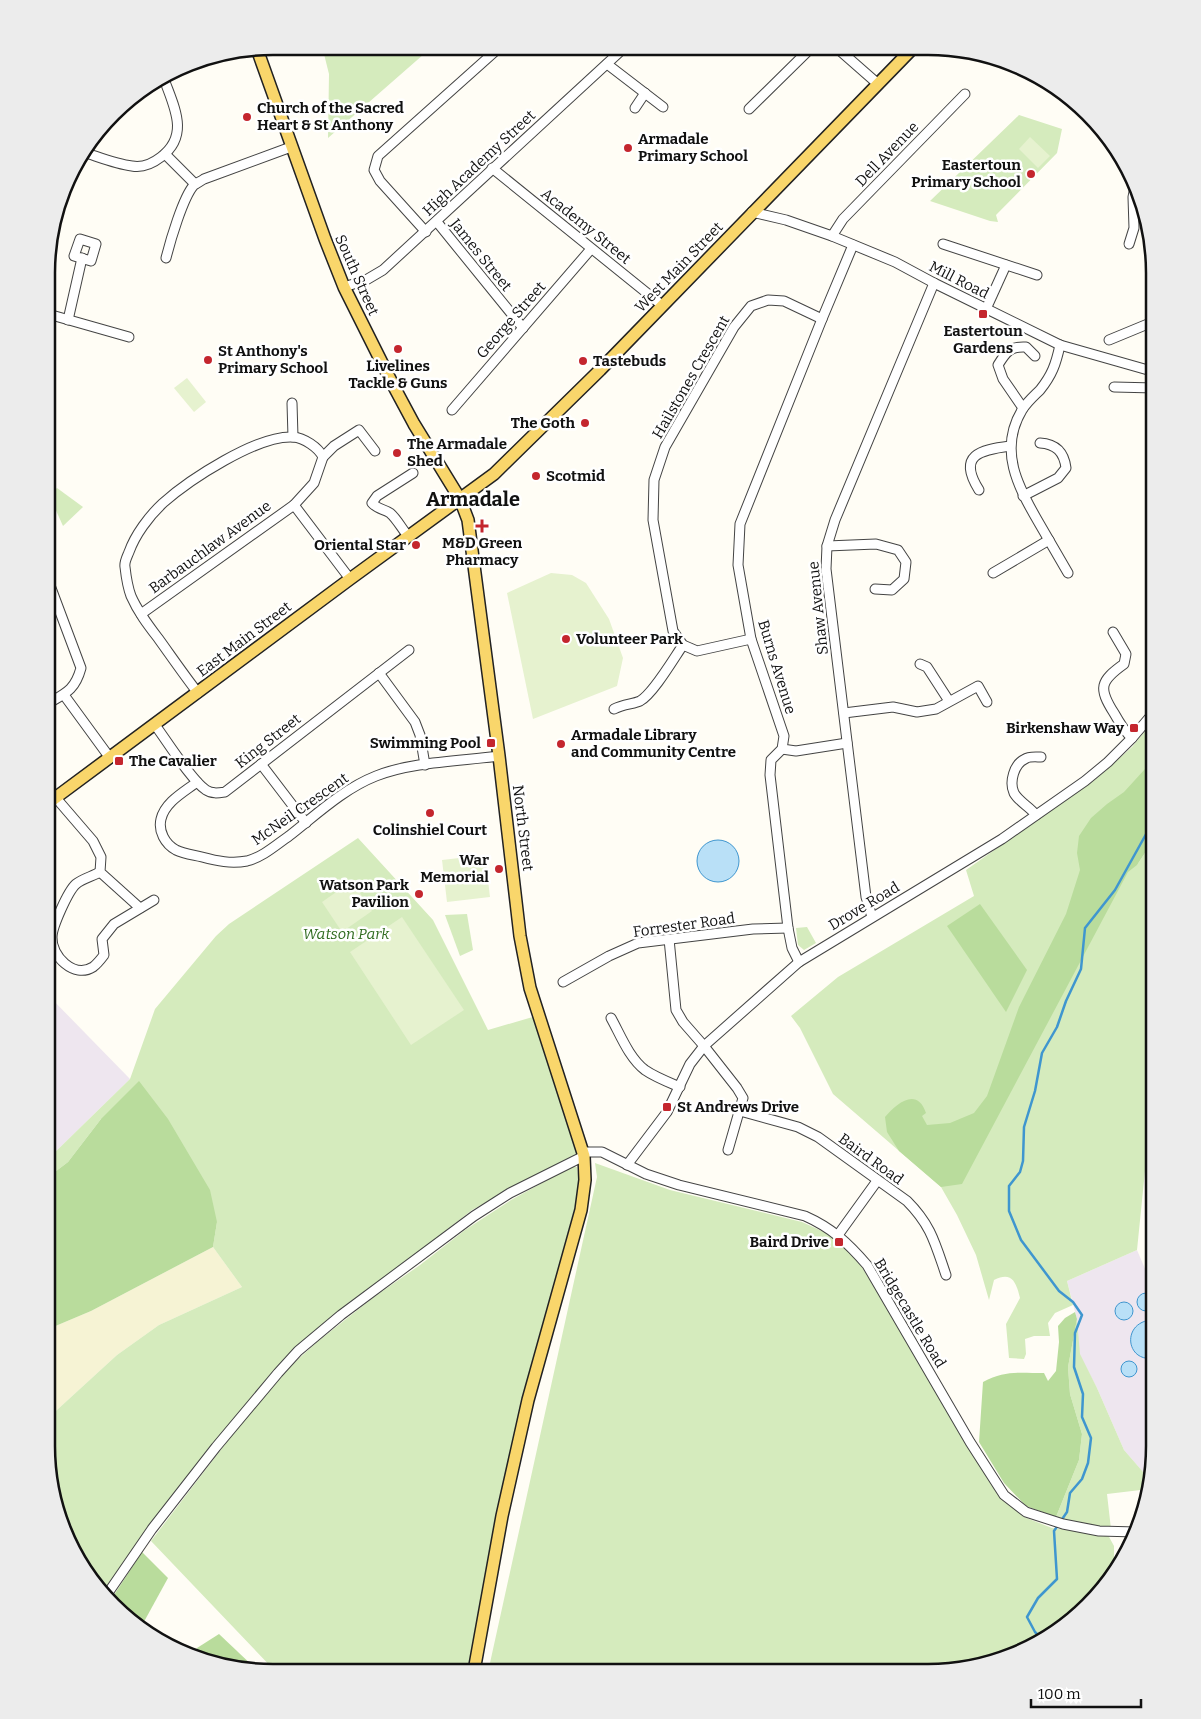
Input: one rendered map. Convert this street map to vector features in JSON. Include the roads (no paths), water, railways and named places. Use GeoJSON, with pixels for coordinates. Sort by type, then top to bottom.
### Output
{"type":"FeatureCollection","features":[{"type":"Feature","properties":{"kind":"main road","name":"South Street"},"geometry":{"type":"LineString","coordinates":[[259,55],[344,287],[394,388],[460,499]]}},
{"type":"Feature","properties":{"kind":"main road","name":"West Main Street"},"geometry":{"type":"LineString","coordinates":[[460,499],[501,468],[907,55]]}},
{"type":"Feature","properties":{"kind":"main road","name":"East Main Street"},"geometry":{"type":"LineString","coordinates":[[55,799],[460,499]]}},
{"type":"Feature","properties":{"kind":"main road","name":"North Street"},"geometry":{"type":"LineString","coordinates":[[460,499],[468,520],[471,538],[520,936],[530,988],[584,1154],[585,1180],[581,1210],[528,1400],[502,1516],[475,1664]]}},
{"type":"Feature","properties":{"kind":"street"},"geometry":{"type":"LineString","coordinates":[[426,232],[380,181],[374,170],[378,156],[491,55]]}},
{"type":"Feature","properties":{"kind":"street","name":"High Academy Street"},"geometry":{"type":"LineString","coordinates":[[344,287],[366,280],[382,271],[617,55]]}},
{"type":"Feature","properties":{"kind":"street"},"geometry":{"type":"LineString","coordinates":[[749,109],[804,55]]}},
{"type":"Feature","properties":{"kind":"street"},"geometry":{"type":"LineString","coordinates":[[846,55],[878,84]]}},
{"type":"Feature","properties":{"kind":"street"},"geometry":{"type":"LineString","coordinates":[[607,64],[663,107]]}},
{"type":"Feature","properties":{"kind":"street"},"geometry":{"type":"LineString","coordinates":[[91,154],[133,166],[146,166],[165,154],[175,140],[178,119],[166,83]]}},
{"type":"Feature","properties":{"kind":"street"},"geometry":{"type":"LineString","coordinates":[[635,108],[645,93]]}},
{"type":"Feature","properties":{"kind":"street","name":"Dell Avenue"},"geometry":{"type":"LineString","coordinates":[[832,236],[843,219],[965,94]]}},
{"type":"Feature","properties":{"kind":"street"},"geometry":{"type":"LineString","coordinates":[[166,258],[170,240],[195,184],[292,147]]}},
{"type":"Feature","properties":{"kind":"street"},"geometry":{"type":"LineString","coordinates":[[165,154],[195,184]]}},
{"type":"Feature","properties":{"kind":"street","name":"Academy Street"},"geometry":{"type":"LineString","coordinates":[[492,168],[662,306]]}},
{"type":"Feature","properties":{"kind":"street"},"geometry":{"type":"LineString","coordinates":[[1129,244],[1134,228],[1133,201]]}},
{"type":"Feature","properties":{"kind":"street","name":"Mill Road"},"geometry":{"type":"LineString","coordinates":[[752,212],[786,220],[832,236],[894,262],[934,284],[1060,345],[1146,369]]}},
{"type":"Feature","properties":{"kind":"street","name":"James Street"},"geometry":{"type":"LineString","coordinates":[[437,222],[523,328]]}},
{"type":"Feature","properties":{"kind":"street"},"geometry":{"type":"LineString","coordinates":[[1134,228],[1142,229]]}},
{"type":"Feature","properties":{"kind":"street"},"geometry":{"type":"LineString","coordinates":[[943,244],[1038,275]]}},
{"type":"Feature","properties":{"kind":"street","name":"Burns Avenue"},"geometry":{"type":"LineString","coordinates":[[782,749],[784,736],[751,640],[738,565],[740,524],[853,245]]}},
{"type":"Feature","properties":{"kind":"street","name":"George Street"},"geometry":{"type":"LineString","coordinates":[[452,410],[591,249]]}},
{"type":"Feature","properties":{"kind":"street"},"geometry":{"type":"LineString","coordinates":[[68,320],[82,258]]}},
{"type":"Feature","properties":{"kind":"street"},"geometry":{"type":"LineString","coordinates":[[986,309],[1006,265]]}},
{"type":"Feature","properties":{"kind":"street","name":"Shaw Avenue"},"geometry":{"type":"LineString","coordinates":[[872,917],[866,897],[847,743],[826,569],[827,546],[835,520],[934,284]]}},
{"type":"Feature","properties":{"kind":"street","name":"Hailstones Crescent"},"geometry":{"type":"LineString","coordinates":[[683,645],[673,631],[653,520],[654,480],[665,447],[734,327],[751,306],[768,300],[784,301],[822,319]]}},
{"type":"Feature","properties":{"kind":"street"},"geometry":{"type":"LineString","coordinates":[[55,316],[129,337]]}},
{"type":"Feature","properties":{"kind":"street"},"geometry":{"type":"LineString","coordinates":[[1108,340],[1146,325]]}},
{"type":"Feature","properties":{"kind":"street"},"geometry":{"type":"LineString","coordinates":[[1060,345],[1055,368],[1042,388],[1023,408],[1013,428],[1010,446],[1014,473],[1023,496],[1068,573]]}},
{"type":"Feature","properties":{"kind":"street"},"geometry":{"type":"LineString","coordinates":[[1023,408],[1003,379],[998,365],[1005,354],[1016,346],[1026,347],[1035,356]]}},
{"type":"Feature","properties":{"kind":"street"},"geometry":{"type":"LineString","coordinates":[[1114,387],[1146,388]]}},
{"type":"Feature","properties":{"kind":"street"},"geometry":{"type":"LineString","coordinates":[[292,403],[293,437]]}},
{"type":"Feature","properties":{"kind":"street"},"geometry":{"type":"LineString","coordinates":[[294,505],[314,483],[323,457],[334,446],[359,430],[375,451]]}},
{"type":"Feature","properties":{"kind":"street"},"geometry":{"type":"LineString","coordinates":[[198,693],[141,614],[131,595],[124,565],[131,545],[144,525],[162,504],[196,478],[242,451],[268,441],[293,437],[310,443],[320,451],[323,457]]}},
{"type":"Feature","properties":{"kind":"street"},"geometry":{"type":"LineString","coordinates":[[1023,496],[1058,478],[1066,468],[1065,458],[1058,448],[1051,443],[1040,442]]}},
{"type":"Feature","properties":{"kind":"street"},"geometry":{"type":"LineString","coordinates":[[979,490],[971,477],[969,467],[974,457],[988,449],[1010,446]]}},
{"type":"Feature","properties":{"kind":"street"},"geometry":{"type":"LineString","coordinates":[[408,536],[388,512],[374,506],[372,503],[377,496],[413,473]]}},
{"type":"Feature","properties":{"kind":"street","name":"Barbauchlaw Avenue"},"geometry":{"type":"LineString","coordinates":[[141,614],[294,505],[350,579]]}},
{"type":"Feature","properties":{"kind":"street"},"geometry":{"type":"LineString","coordinates":[[993,573],[1049,540]]}},
{"type":"Feature","properties":{"kind":"street"},"geometry":{"type":"LineString","coordinates":[[827,546],[876,544],[898,550],[906,562],[904,579],[892,590],[875,589]]}},
{"type":"Feature","properties":{"kind":"street"},"geometry":{"type":"LineString","coordinates":[[55,606],[81,668],[77,684],[55,700]]}},
{"type":"Feature","properties":{"kind":"street"},"geometry":{"type":"LineString","coordinates":[[1113,632],[1126,654],[1124,664],[1110,674],[1104,686],[1104,696],[1126,732],[1132,738]]}},
{"type":"Feature","properties":{"kind":"street"},"geometry":{"type":"LineString","coordinates":[[614,708],[623,704],[640,701],[651,691],[683,645],[697,651],[751,640]]}},
{"type":"Feature","properties":{"kind":"street","name":"King Street"},"geometry":{"type":"LineString","coordinates":[[155,725],[197,782],[207,790],[216,793],[225,792],[409,650]]}},
{"type":"Feature","properties":{"kind":"street"},"geometry":{"type":"LineString","coordinates":[[920,664],[927,667],[949,701]]}},
{"type":"Feature","properties":{"kind":"street"},"geometry":{"type":"LineString","coordinates":[[379,673],[414,722],[420,735],[425,765]]}},
{"type":"Feature","properties":{"kind":"street"},"geometry":{"type":"LineString","coordinates":[[844,713],[893,707],[917,712],[936,709],[978,686],[987,702]]}},
{"type":"Feature","properties":{"kind":"street"},"geometry":{"type":"LineString","coordinates":[[64,695],[110,758]]}},
{"type":"Feature","properties":{"kind":"street","name":"Drove Road"},"geometry":{"type":"LineString","coordinates":[[627,1165],[667,1112],[690,1064],[704,1046],[799,962],[1002,839],[1085,782],[1132,738],[1146,721]]}},
{"type":"Feature","properties":{"kind":"street"},"geometry":{"type":"LineString","coordinates":[[799,962],[792,948],[788,928],[770,775],[771,760],[782,749],[796,751],[847,743]]}},
{"type":"Feature","properties":{"kind":"street","name":"McNeil Crescent"},"geometry":{"type":"LineString","coordinates":[[197,782],[168,804],[162,816],[161,832],[168,843],[177,851],[219,862],[248,860],[266,853],[364,781],[392,770],[499,756]]}},
{"type":"Feature","properties":{"kind":"street"},"geometry":{"type":"LineString","coordinates":[[1036,815],[1013,792],[1012,779],[1017,766],[1026,758],[1041,756]]}},
{"type":"Feature","properties":{"kind":"street"},"geometry":{"type":"LineString","coordinates":[[261,764],[306,823]]}},
{"type":"Feature","properties":{"kind":"street"},"geometry":{"type":"LineString","coordinates":[[55,804],[93,842],[101,857],[100,872]]}},
{"type":"Feature","properties":{"kind":"street"},"geometry":{"type":"LineString","coordinates":[[100,872],[140,908]]}},
{"type":"Feature","properties":{"kind":"street"},"geometry":{"type":"LineString","coordinates":[[55,928],[66,897],[76,884],[100,872]]}},
{"type":"Feature","properties":{"kind":"street"},"geometry":{"type":"LineString","coordinates":[[55,951],[64,964],[79,971],[93,967],[104,955],[102,939],[114,924],[154,900]]}},
{"type":"Feature","properties":{"kind":"street","name":"Forrester Road"},"geometry":{"type":"LineString","coordinates":[[563,982],[609,956],[638,943],[753,929],[788,928]]}},
{"type":"Feature","properties":{"kind":"street"},"geometry":{"type":"LineString","coordinates":[[669,939],[676,1010],[683,1022],[704,1046],[743,1098],[728,1150]]}},
{"type":"Feature","properties":{"kind":"street"},"geometry":{"type":"LineString","coordinates":[[611,1018],[641,1067],[653,1075],[680,1087]]}},
{"type":"Feature","properties":{"kind":"street","name":"Baird Road"},"geometry":{"type":"LineString","coordinates":[[740,1111],[798,1127],[811,1133],[907,1201],[920,1214],[929,1228],[946,1274]]}},
{"type":"Feature","properties":{"kind":"street","name":"Bridgecastle Road"},"geometry":{"type":"LineString","coordinates":[[584,1154],[602,1152],[646,1174],[679,1185],[805,1216],[822,1224],[838,1235],[867,1265],[970,1442],[1004,1495],[1026,1512],[1063,1524],[1099,1531],[1128,1532]]}},
{"type":"Feature","properties":{"kind":"street"},"geometry":{"type":"LineString","coordinates":[[110,1591],[152,1529],[216,1447],[298,1352],[341,1315],[474,1216],[510,1193],[584,1154]]}},
{"type":"Feature","properties":{"kind":"street"},"geometry":{"type":"LineString","coordinates":[[838,1235],[877,1181]]}},
{"type":"Feature","properties":{"kind":"water"},"geometry":{"type":"Polygon","coordinates":[[[714,840],[722,840],[733,846],[739,861],[733,876],[722,882],[714,882],[703,876],[697,865],[697,857],[703,846],[714,840]]]}},
{"type":"Feature","properties":{"kind":"water"},"geometry":{"type":"Polygon","coordinates":[[[1146,1293],[1146,1311],[1140,1308],[1137,1302],[1146,1293]]]}},
{"type":"Feature","properties":{"kind":"water"},"geometry":{"type":"Polygon","coordinates":[[[1124,1302],[1130,1305],[1133,1311],[1130,1317],[1124,1320],[1118,1317],[1115,1311],[1118,1305],[1124,1302]]]}},
{"type":"Feature","properties":{"kind":"water"},"geometry":{"type":"Polygon","coordinates":[[[1146,1322],[1146,1358],[1138,1355],[1133,1349],[1131,1342],[1131,1335],[1141,1323],[1146,1322]]]}},
{"type":"Feature","properties":{"kind":"water"},"geometry":{"type":"Polygon","coordinates":[[[1126,1361],[1132,1361],[1137,1366],[1135,1375],[1126,1377],[1121,1372],[1121,1366],[1126,1361]]]}},
{"type":"Feature","properties":{"kind":"waterway"},"geometry":{"type":"LineString","coordinates":[[1038,1635],[1027,1617],[1038,1598],[1057,1579],[1054,1531],[1067,1512],[1070,1493],[1082,1479],[1088,1463],[1091,1438],[1082,1417],[1083,1394],[1074,1367],[1075,1333],[1082,1315],[1073,1302],[1059,1291],[1021,1240],[1009,1211],[1009,1186],[1020,1172],[1023,1161],[1024,1127],[1035,1091],[1042,1053],[1057,1027],[1066,1001],[1081,969],[1085,928],[1115,890],[1146,834]]}},
{"type":"Feature","properties":{"kind":"place","name":"Church of the Sacred Heart & St Anthony"},"geometry":{"type":"Point","coordinates":[247,117]}},
{"type":"Feature","properties":{"kind":"place","name":"Armadale Primary School"},"geometry":{"type":"Point","coordinates":[628,148]}},
{"type":"Feature","properties":{"kind":"place","name":"Eastertoun Primary School"},"geometry":{"type":"Point","coordinates":[1031,174]}},
{"type":"Feature","properties":{"kind":"place","name":"Eastertoun Gardens"},"geometry":{"type":"Point","coordinates":[983,314]}},
{"type":"Feature","properties":{"kind":"place","name":"Livelines Tackle & Guns"},"geometry":{"type":"Point","coordinates":[398,349]}},
{"type":"Feature","properties":{"kind":"place","name":"St Anthony's Primary School"},"geometry":{"type":"Point","coordinates":[208,360]}},
{"type":"Feature","properties":{"kind":"place","name":"Tastebuds"},"geometry":{"type":"Point","coordinates":[583,361]}},
{"type":"Feature","properties":{"kind":"place","name":"The Goth"},"geometry":{"type":"Point","coordinates":[585,423]}},
{"type":"Feature","properties":{"kind":"place","name":"The Armadale Shed"},"geometry":{"type":"Point","coordinates":[397,453]}},
{"type":"Feature","properties":{"kind":"place","name":"Scotmid"},"geometry":{"type":"Point","coordinates":[536,476]}},
{"type":"Feature","properties":{"kind":"place","name":"M&D Green Pharmacy"},"geometry":{"type":"Point","coordinates":[482,526]}},
{"type":"Feature","properties":{"kind":"place","name":"Oriental Star"},"geometry":{"type":"Point","coordinates":[416,545]}},
{"type":"Feature","properties":{"kind":"place","name":"Volunteer Park"},"geometry":{"type":"Point","coordinates":[566,639]}},
{"type":"Feature","properties":{"kind":"place","name":"Birkenshaw Way"},"geometry":{"type":"Point","coordinates":[1134,728]}},
{"type":"Feature","properties":{"kind":"place","name":"Swimming Pool"},"geometry":{"type":"Point","coordinates":[491,743]}},
{"type":"Feature","properties":{"kind":"place","name":"Armadale Library and Community Centre"},"geometry":{"type":"Point","coordinates":[561,744]}},
{"type":"Feature","properties":{"kind":"place","name":"The Cavalier"},"geometry":{"type":"Point","coordinates":[119,761]}},
{"type":"Feature","properties":{"kind":"place","name":"Colinshiel Court"},"geometry":{"type":"Point","coordinates":[430,813]}},
{"type":"Feature","properties":{"kind":"place","name":"War Memorial"},"geometry":{"type":"Point","coordinates":[499,869]}},
{"type":"Feature","properties":{"kind":"place","name":"Watson Park Pavilion"},"geometry":{"type":"Point","coordinates":[419,894]}},
{"type":"Feature","properties":{"kind":"place","name":"St Andrews Drive"},"geometry":{"type":"Point","coordinates":[667,1107]}},
{"type":"Feature","properties":{"kind":"place","name":"Baird Drive"},"geometry":{"type":"Point","coordinates":[839,1242]}},
{"type":"Feature","properties":{"kind":"district","name":"Armadale"},"geometry":{"type":"Point","coordinates":[473,499]}},
{"type":"Feature","properties":{"kind":"park label","name":"Watson Park"},"geometry":{"type":"Point","coordinates":[346,934]}}]}
